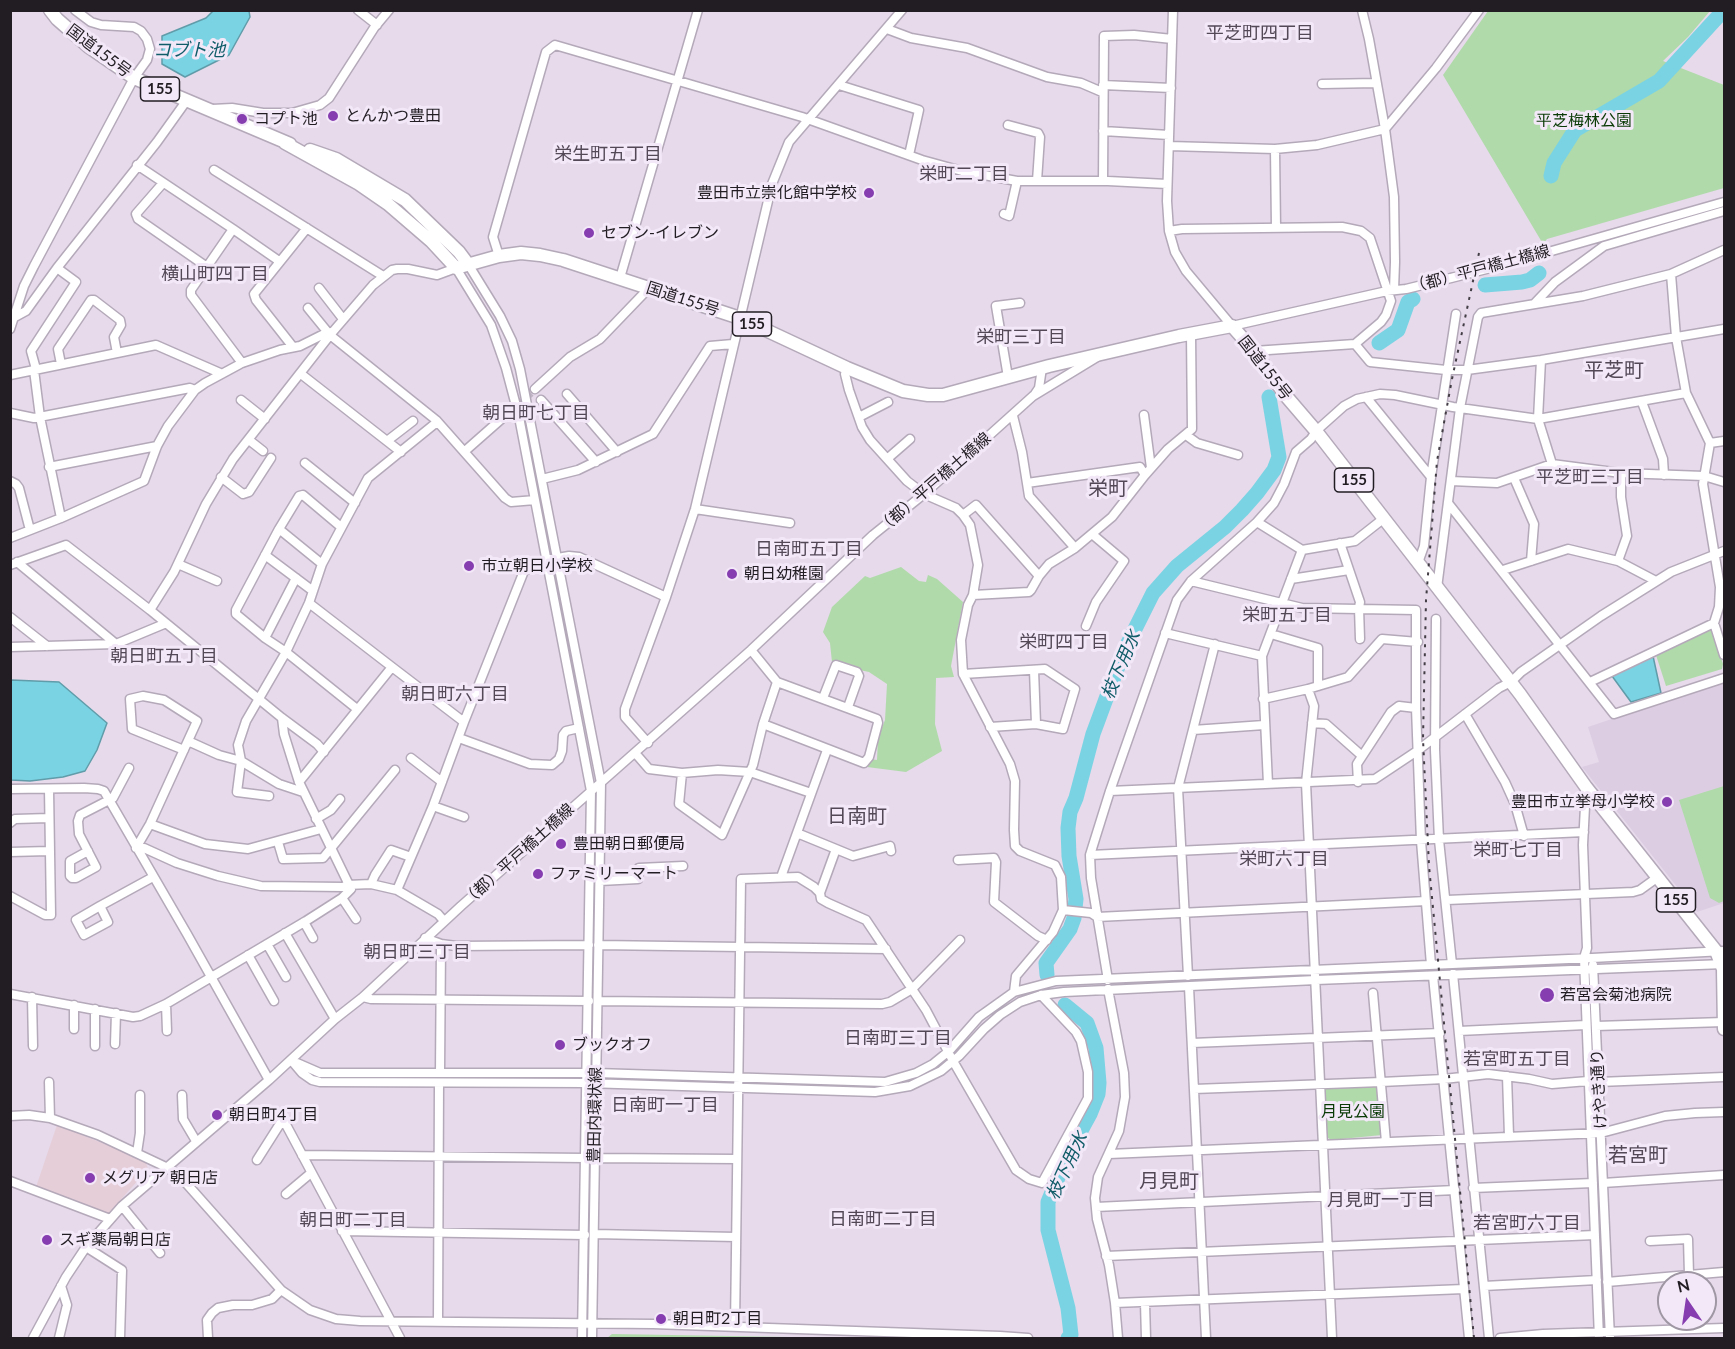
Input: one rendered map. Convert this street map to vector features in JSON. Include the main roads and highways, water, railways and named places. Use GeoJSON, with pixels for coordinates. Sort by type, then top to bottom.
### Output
{"type":"FeatureCollection","features":[{"type":"Feature","properties":{"kind":"highway","name":"国道155号"},"geometry":{"type":"LineString","coordinates":[[50,10],[89,47],[134,78],[285,142],[359,184],[462,266],[499,256],[521,253],[540,255],[620,278],[740,318],[847,368],[903,391],[943,395],[1042,368],[1232,326],[1254,351],[1286,396],[1316,431],[1511,682],[1586,788],[1720,951],[1723,964],[1725,1029]]}},
{"type":"Feature","properties":{"kind":"water","name":"コブト池"},"geometry":{"type":"Polygon","coordinates":[[[213,11],[249,11],[250,17],[229,55],[185,77],[162,64],[162,36],[206,18],[213,11]]]}},
{"type":"Feature","properties":{"kind":"water"},"geometry":{"type":"Polygon","coordinates":[[[1653,656],[1661,693],[1631,702],[1612,676],[1653,656]]]}},
{"type":"Feature","properties":{"kind":"water"},"geometry":{"type":"Polygon","coordinates":[[[11,680],[59,682],[107,723],[97,750],[85,771],[63,777],[30,781],[11,780],[11,680]]]}},
{"type":"Feature","properties":{"kind":"waterway","name":"枝下用水"},"geometry":{"type":"LineString","coordinates":[[1551,176],[1554,163],[1575,130],[1659,81],[1724,10]]}},
{"type":"Feature","properties":{"kind":"waterway","name":"枝下用水"},"geometry":{"type":"LineString","coordinates":[[1485,285],[1522,282],[1530,280],[1539,273]]}},
{"type":"Feature","properties":{"kind":"waterway","name":"枝下用水"},"geometry":{"type":"LineString","coordinates":[[1379,343],[1398,330],[1408,302],[1413,299]]}},
{"type":"Feature","properties":{"kind":"waterway","name":"枝下用水"},"geometry":{"type":"LineString","coordinates":[[1047,975],[1046,963],[1070,929],[1074,918],[1076,899],[1069,856],[1070,812],[1093,734],[1123,653],[1153,593],[1177,566],[1242,510],[1274,470],[1279,457],[1269,397]]}},
{"type":"Feature","properties":{"kind":"waterway","name":"枝下用水"},"geometry":{"type":"LineString","coordinates":[[1065,1005],[1087,1023],[1096,1048],[1099,1083],[1098,1094],[1090,1114],[1066,1158],[1048,1202],[1048,1230],[1068,1308],[1071,1335],[1068,1338]]}},
{"type":"Feature","properties":{"kind":"tunnel"},"geometry":{"type":"LineString","coordinates":[[507,414],[535,389]]}},
{"type":"Feature","properties":{"kind":"railway"},"geometry":{"type":"LineString","coordinates":[[1474,1338],[1429,866],[1423,739],[1426,600],[1437,461],[1479,253]]}},
{"type":"Feature","properties":{"kind":"place","name":"とんかつ豊田"},"geometry":{"type":"Point","coordinates":[333,116]}},
{"type":"Feature","properties":{"kind":"place","name":"コプト池"},"geometry":{"type":"Point","coordinates":[242,119]}},
{"type":"Feature","properties":{"kind":"place","name":"豊田市立崇化館中学校"},"geometry":{"type":"Point","coordinates":[869,193]}},
{"type":"Feature","properties":{"kind":"place","name":"セブン-イレブン"},"geometry":{"type":"Point","coordinates":[589,233]}},
{"type":"Feature","properties":{"kind":"place","name":"市立朝日小学校"},"geometry":{"type":"Point","coordinates":[469,566]}},
{"type":"Feature","properties":{"kind":"place","name":"朝日幼稚園"},"geometry":{"type":"Point","coordinates":[732,574]}},
{"type":"Feature","properties":{"kind":"place","name":"豊田市立挙母小学校"},"geometry":{"type":"Point","coordinates":[1667,802]}},
{"type":"Feature","properties":{"kind":"place","name":"豊田朝日郵便局"},"geometry":{"type":"Point","coordinates":[561,844]}},
{"type":"Feature","properties":{"kind":"place","name":"ファミリーマート"},"geometry":{"type":"Point","coordinates":[538,874]}},
{"type":"Feature","properties":{"kind":"place","name":"若宮会菊池病院"},"geometry":{"type":"Point","coordinates":[1547,995]}},
{"type":"Feature","properties":{"kind":"place","name":"ブックオフ"},"geometry":{"type":"Point","coordinates":[560,1045]}},
{"type":"Feature","properties":{"kind":"place","name":"朝日町4丁目"},"geometry":{"type":"Point","coordinates":[217,1115]}},
{"type":"Feature","properties":{"kind":"place","name":"メグリア 朝日店"},"geometry":{"type":"Point","coordinates":[90,1178]}},
{"type":"Feature","properties":{"kind":"place","name":"スギ薬局朝日店"},"geometry":{"type":"Point","coordinates":[47,1240]}},
{"type":"Feature","properties":{"kind":"place","name":"朝日町2丁目"},"geometry":{"type":"Point","coordinates":[661,1319]}},
{"type":"Feature","properties":{"kind":"district","name":"平芝町四丁目"},"geometry":{"type":"Point","coordinates":[1260,33]}},
{"type":"Feature","properties":{"kind":"district","name":"栄生町五丁目"},"geometry":{"type":"Point","coordinates":[608,154]}},
{"type":"Feature","properties":{"kind":"district","name":"栄町二丁目"},"geometry":{"type":"Point","coordinates":[964,174]}},
{"type":"Feature","properties":{"kind":"district","name":"横山町四丁目"},"geometry":{"type":"Point","coordinates":[215,274]}},
{"type":"Feature","properties":{"kind":"district","name":"栄町三丁目"},"geometry":{"type":"Point","coordinates":[1021,337]}},
{"type":"Feature","properties":{"kind":"district","name":"平芝町"},"geometry":{"type":"Point","coordinates":[1614,371]}},
{"type":"Feature","properties":{"kind":"district","name":"朝日町七丁目"},"geometry":{"type":"Point","coordinates":[536,413]}},
{"type":"Feature","properties":{"kind":"district","name":"平芝町三丁目"},"geometry":{"type":"Point","coordinates":[1590,477]}},
{"type":"Feature","properties":{"kind":"district","name":"栄町"},"geometry":{"type":"Point","coordinates":[1108,489]}},
{"type":"Feature","properties":{"kind":"district","name":"日南町五丁目"},"geometry":{"type":"Point","coordinates":[809,549]}},
{"type":"Feature","properties":{"kind":"district","name":"栄町五丁目"},"geometry":{"type":"Point","coordinates":[1287,615]}},
{"type":"Feature","properties":{"kind":"district","name":"栄町四丁目"},"geometry":{"type":"Point","coordinates":[1064,642]}},
{"type":"Feature","properties":{"kind":"district","name":"朝日町五丁目"},"geometry":{"type":"Point","coordinates":[164,656]}},
{"type":"Feature","properties":{"kind":"district","name":"朝日町六丁目"},"geometry":{"type":"Point","coordinates":[455,694]}},
{"type":"Feature","properties":{"kind":"district","name":"日南町"},"geometry":{"type":"Point","coordinates":[857,817]}},
{"type":"Feature","properties":{"kind":"district","name":"栄町七丁目"},"geometry":{"type":"Point","coordinates":[1518,850]}},
{"type":"Feature","properties":{"kind":"district","name":"栄町六丁目"},"geometry":{"type":"Point","coordinates":[1284,859]}},
{"type":"Feature","properties":{"kind":"district","name":"朝日町三丁目"},"geometry":{"type":"Point","coordinates":[417,952]}},
{"type":"Feature","properties":{"kind":"district","name":"日南町三丁目"},"geometry":{"type":"Point","coordinates":[898,1038]}},
{"type":"Feature","properties":{"kind":"district","name":"若宮町五丁目"},"geometry":{"type":"Point","coordinates":[1517,1059]}},
{"type":"Feature","properties":{"kind":"district","name":"日南町一丁目"},"geometry":{"type":"Point","coordinates":[665,1105]}},
{"type":"Feature","properties":{"kind":"district","name":"若宮町"},"geometry":{"type":"Point","coordinates":[1638,1156]}},
{"type":"Feature","properties":{"kind":"district","name":"月見町"},"geometry":{"type":"Point","coordinates":[1169,1182]}},
{"type":"Feature","properties":{"kind":"district","name":"月見町一丁目"},"geometry":{"type":"Point","coordinates":[1381,1200]}},
{"type":"Feature","properties":{"kind":"district","name":"日南町二丁目"},"geometry":{"type":"Point","coordinates":[883,1219]}},
{"type":"Feature","properties":{"kind":"district","name":"朝日町二丁目"},"geometry":{"type":"Point","coordinates":[353,1220]}},
{"type":"Feature","properties":{"kind":"district","name":"若宮町六丁目"},"geometry":{"type":"Point","coordinates":[1527,1223]}},
{"type":"Feature","properties":{"kind":"park label","name":"平芝梅林公園"},"geometry":{"type":"Point","coordinates":[1584,121]}},
{"type":"Feature","properties":{"kind":"park label","name":"月見公園"},"geometry":{"type":"Point","coordinates":[1353,1112]}}]}
